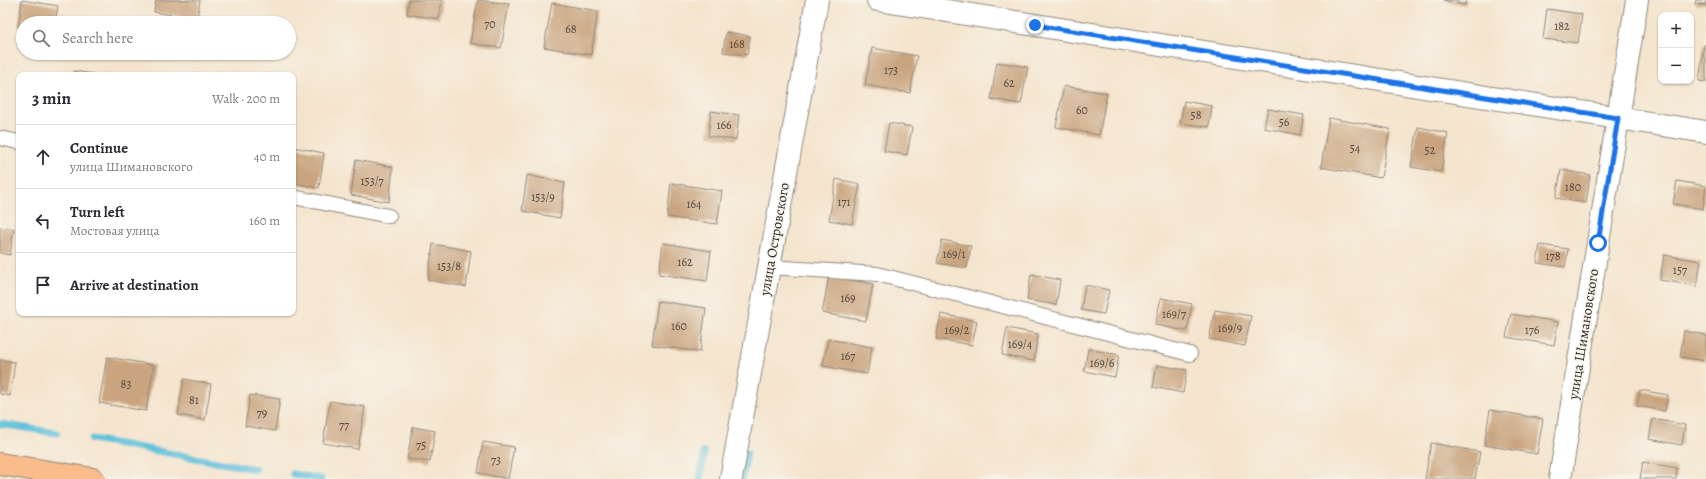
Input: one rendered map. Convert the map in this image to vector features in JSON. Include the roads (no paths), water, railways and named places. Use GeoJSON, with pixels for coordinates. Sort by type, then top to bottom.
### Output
{"type":"FeatureCollection","features":[{"type":"Feature","properties":{"kind":"main road"},"geometry":{"type":"LineString","coordinates":[[0,464],[93,479]]}},
{"type":"Feature","properties":{"kind":"street","name":"улица Островского"},"geometry":{"type":"LineString","coordinates":[[730,479],[817,0]]}},
{"type":"Feature","properties":{"kind":"street"},"geometry":{"type":"LineString","coordinates":[[878,0],[1706,132]]}},
{"type":"Feature","properties":{"kind":"street","name":"улица Шимановского"},"geometry":{"type":"LineString","coordinates":[[1560,479],[1637,0]]}},
{"type":"Feature","properties":{"kind":"lane"},"geometry":{"type":"LineString","coordinates":[[0,138],[16,141]]}},
{"type":"Feature","properties":{"kind":"lane"},"geometry":{"type":"LineString","coordinates":[[296,198],[388,216]]}},
{"type":"Feature","properties":{"kind":"lane"},"geometry":{"type":"LineString","coordinates":[[769,267],[877,274],[1190,354]]}},
{"type":"Feature","properties":{"kind":"waterway"},"geometry":{"type":"LineString","coordinates":[[0,424],[57,433]]}},
{"type":"Feature","properties":{"kind":"waterway"},"geometry":{"type":"LineString","coordinates":[[92,439],[255,469]]}},
{"type":"Feature","properties":{"kind":"waterway"},"geometry":{"type":"LineString","coordinates":[[700,479],[704,452]]}},
{"type":"Feature","properties":{"kind":"waterway"},"geometry":{"type":"LineString","coordinates":[[742,479],[747,453]]}},
{"type":"Feature","properties":{"kind":"waterway"},"geometry":{"type":"LineString","coordinates":[[293,474],[321,479]]}}]}
